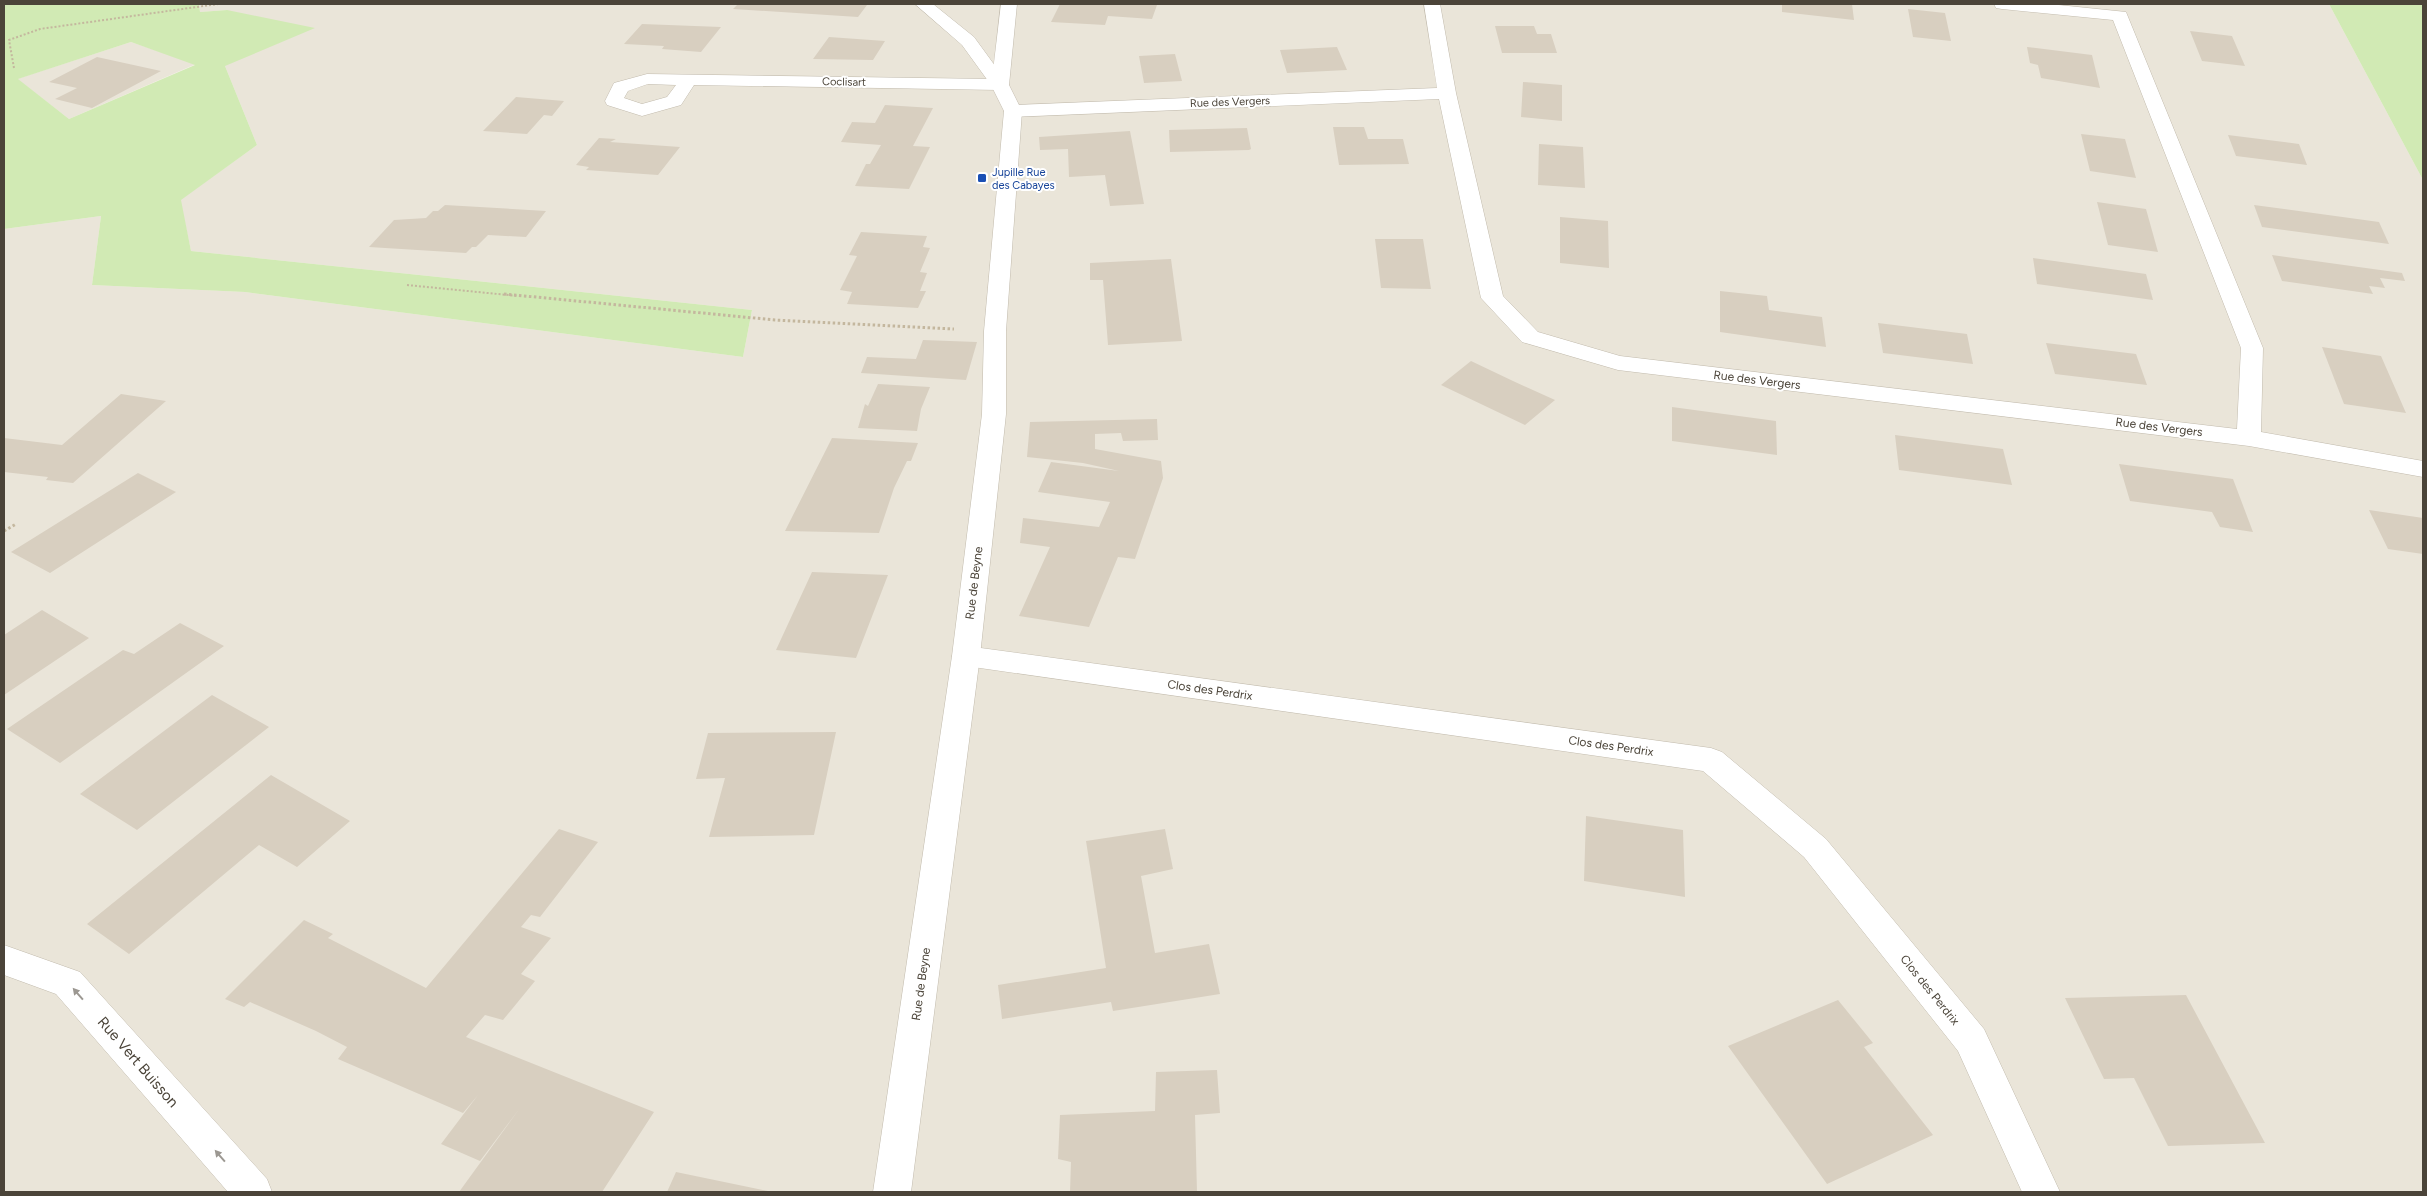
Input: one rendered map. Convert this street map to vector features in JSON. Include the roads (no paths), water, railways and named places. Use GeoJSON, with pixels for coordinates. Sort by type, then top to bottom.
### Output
{"type":"FeatureCollection","features":[{"type":"Feature","properties":{"kind":"street"},"geometry":{"type":"LineString","coordinates":[[923,4],[968,42],[1000,85],[1013,111]]}},
{"type":"Feature","properties":{"kind":"street"},"geometry":{"type":"LineString","coordinates":[[1000,85],[1009,4]]}},
{"type":"Feature","properties":{"kind":"street","name":"Rue des Vergers"},"geometry":{"type":"LineString","coordinates":[[1432,4],[1447,93],[1492,298],[1530,337],[1618,363],[2249,438],[2423,469]]}},
{"type":"Feature","properties":{"kind":"street"},"geometry":{"type":"LineString","coordinates":[[2002,4],[2121,10],[2252,348],[2249,438]]}},
{"type":"Feature","properties":{"kind":"street","name":"Coclisart"},"geometry":{"type":"LineString","coordinates":[[688,80],[1000,85]]}},
{"type":"Feature","properties":{"kind":"street","name":"Rue des Vergers"},"geometry":{"type":"LineString","coordinates":[[1013,111],[1447,93]]}},
{"type":"Feature","properties":{"kind":"street","name":"Rue de Beyne"},"geometry":{"type":"LineString","coordinates":[[892,1192],[966,656],[994,414],[995,331],[1013,111]]}},
{"type":"Feature","properties":{"kind":"street","name":"Clos des Perdrix"},"geometry":{"type":"LineString","coordinates":[[966,656],[1711,760],[1815,848],[1971,1040],[2041,1192]]}},
{"type":"Feature","properties":{"kind":"street","name":"Rue Vert Buisson"},"geometry":{"type":"LineString","coordinates":[[4,960],[68,983],[252,1192]]}},
{"type":"Feature","properties":{"kind":"place","name":"Jupille Rue des Cabayes"},"geometry":{"type":"Point","coordinates":[982,178]}}]}
